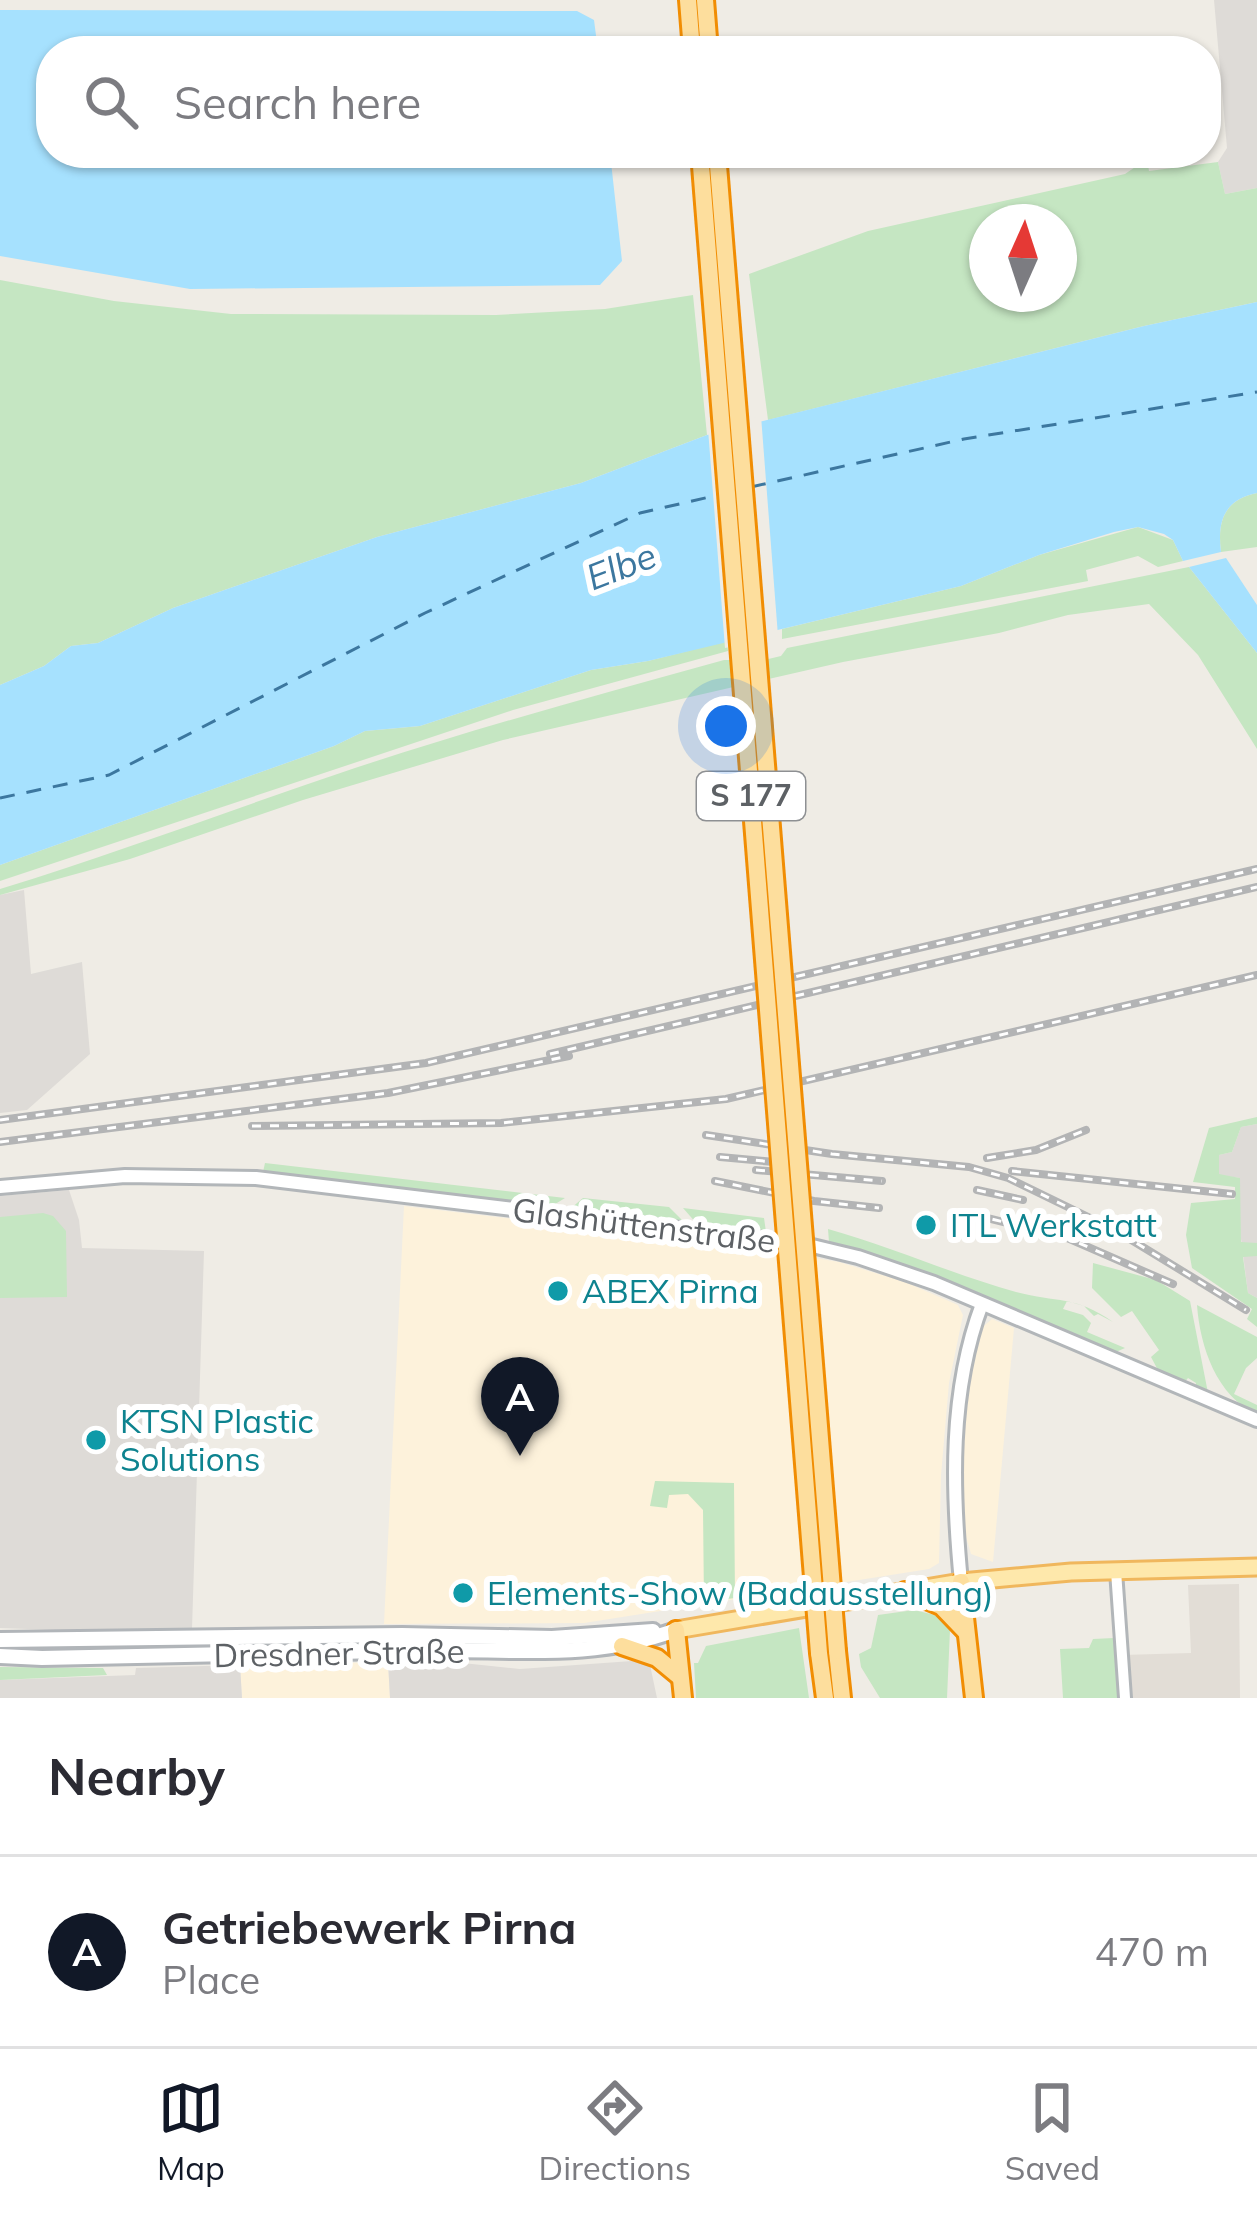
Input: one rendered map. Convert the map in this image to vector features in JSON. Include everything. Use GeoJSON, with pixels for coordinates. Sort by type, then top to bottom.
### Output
{"type":"FeatureCollection","features":[{"type":"Feature","properties":{"kind":"highway"},"geometry":{"type":"LineString","coordinates":[[688,0],[691,36]]}},
{"type":"Feature","properties":{"kind":"highway"},"geometry":{"type":"LineString","coordinates":[[705,0],[708,36]]}},
{"type":"Feature","properties":{"kind":"highway","name":"S 177"},"geometry":{"type":"LineString","coordinates":[[701,168],[828,1652]]}},
{"type":"Feature","properties":{"kind":"highway","name":"S 177"},"geometry":{"type":"LineString","coordinates":[[718,168],[828,1652]]}},
{"type":"Feature","properties":{"kind":"highway"},"geometry":{"type":"LineString","coordinates":[[961,1582],[974,1698]]}},
{"type":"Feature","properties":{"kind":"highway"},"geometry":{"type":"LineString","coordinates":[[905,1591],[941,1606],[965,1632]]}},
{"type":"Feature","properties":{"kind":"highway"},"geometry":{"type":"LineString","coordinates":[[676,1630],[683,1698]]}},
{"type":"Feature","properties":{"kind":"highway"},"geometry":{"type":"LineString","coordinates":[[625,1641],[657,1658],[680,1678]]}},
{"type":"Feature","properties":{"kind":"highway"},"geometry":{"type":"LineString","coordinates":[[828,1652],[838,1697]]}},
{"type":"Feature","properties":{"kind":"main road","name":"Dresdner Straße"},"geometry":{"type":"LineString","coordinates":[[0,1656],[560,1653],[961,1582],[1116,1570],[1257,1567]]}},
{"type":"Feature","properties":{"kind":"main road","name":"Dresdner Straße"},"geometry":{"type":"LineString","coordinates":[[0,1640],[402,1635],[625,1641]]}},
{"type":"Feature","properties":{"kind":"street","name":"Glashüttenstraße"},"geometry":{"type":"LineString","coordinates":[[0,1187],[125,1175],[217,1176],[760,1238],[858,1257],[1257,1420]]}},
{"type":"Feature","properties":{"kind":"street"},"geometry":{"type":"LineString","coordinates":[[961,1582],[955,1492],[960,1382],[982,1304]]}},
{"type":"Feature","properties":{"kind":"street"},"geometry":{"type":"LineString","coordinates":[[1116,1570],[1125,1698]]}},
{"type":"Feature","properties":{"kind":"shaded area"},"geometry":{"type":"Polygon","coordinates":[[[1214,0],[1257,0],[1257,188],[1225,194],[1219,168],[1227,148],[1221,36],[1217,36],[1214,0]]]}},
{"type":"Feature","properties":{"kind":"shaded area"},"geometry":{"type":"Polygon","coordinates":[[[24,890],[31,974],[82,962],[90,1054],[27,1110],[0,1113],[0,895],[24,890]]]}},
{"type":"Feature","properties":{"kind":"shaded area"},"geometry":{"type":"Polygon","coordinates":[[[1257,1124],[1257,1298],[1248,1293],[1239,1223],[1240,1178],[1219,1175],[1219,1155],[1232,1152],[1241,1127],[1257,1124]]]}},
{"type":"Feature","properties":{"kind":"shaded area"},"geometry":{"type":"Polygon","coordinates":[[[69,1190],[82,1248],[204,1251],[192,1629],[0,1628],[0,1196],[69,1190]]]}},
{"type":"Feature","properties":{"kind":"shaded area"},"geometry":{"type":"Polygon","coordinates":[[[404,1206],[738,1245],[839,1262],[905,1282],[958,1305],[963,1315],[949,1383],[939,1563],[929,1569],[584,1623],[384,1624],[404,1206]]]}},
{"type":"Feature","properties":{"kind":"shaded area"},"geometry":{"type":"Polygon","coordinates":[[[992,1319],[1014,1328],[993,1562],[971,1554],[960,1516],[965,1383],[979,1330],[992,1319]]]}},
{"type":"Feature","properties":{"kind":"shaded area"},"geometry":{"type":"Polygon","coordinates":[[[1239,1584],[1240,1698],[1132,1698],[1122,1655],[1191,1653],[1188,1585],[1239,1584]]]}},
{"type":"Feature","properties":{"kind":"shaded area"},"geometry":{"type":"Polygon","coordinates":[[[632,1661],[650,1665],[657,1698],[390,1698],[388,1662],[520,1669],[632,1661]]]}},
{"type":"Feature","properties":{"kind":"shaded area"},"geometry":{"type":"Polygon","coordinates":[[[388,1662],[390,1698],[242,1698],[240,1665],[388,1662]]]}},
{"type":"Feature","properties":{"kind":"shaded area"},"geometry":{"type":"Polygon","coordinates":[[[240,1665],[242,1698],[0,1698],[0,1680],[240,1665]]]}},
{"type":"Feature","properties":{"kind":"green space"},"geometry":{"type":"Polygon","coordinates":[[[1134,168],[1219,168],[1225,194],[1257,188],[1257,302],[768,420],[749,274],[868,231],[969,209],[969,312],[1077,312],[1077,204],[990,204],[1125,174],[1134,168]]]}},
{"type":"Feature","properties":{"kind":"green space"},"geometry":{"type":"Polygon","coordinates":[[[0,280],[114,301],[231,314],[496,315],[605,309],[693,295],[707,435],[581,483],[377,537],[173,608],[98,643],[71,646],[44,666],[0,685],[0,280]]]}},
{"type":"Feature","properties":{"kind":"green space"},"geometry":{"type":"Polygon","coordinates":[[[1257,493],[1257,547],[1221,552],[1225,514],[1237,501],[1257,493]]]}},
{"type":"Feature","properties":{"kind":"green space"},"geometry":{"type":"Polygon","coordinates":[[[1138,527],[1173,540],[1183,561],[1158,567],[1138,556],[1086,570],[1088,581],[782,639],[782,629],[961,586],[1039,555],[1138,527]]]}},
{"type":"Feature","properties":{"kind":"green space"},"geometry":{"type":"Polygon","coordinates":[[[1189,567],[1257,653],[1257,749],[1198,655],[1149,604],[1068,615],[843,662],[503,740],[303,800],[130,859],[0,895],[0,889],[355,768],[724,660],[734,667],[781,656],[787,648],[1189,567]]]}},
{"type":"Feature","properties":{"kind":"green space"},"geometry":{"type":"Polygon","coordinates":[[[727,641],[728,651],[513,710],[0,881],[0,865],[365,731],[420,726],[591,670],[727,641]]]}},
{"type":"Feature","properties":{"kind":"green space"},"geometry":{"type":"Polygon","coordinates":[[[1257,1117],[1257,1124],[1241,1127],[1232,1152],[1219,1155],[1219,1174],[1240,1178],[1241,1242],[1257,1243],[1257,1256],[1243,1257],[1248,1293],[1257,1298],[1257,1327],[1247,1319],[1252,1309],[1192,1268],[1186,1235],[1191,1203],[1235,1199],[1235,1187],[1193,1182],[1209,1128],[1257,1117]]]}},
{"type":"Feature","properties":{"kind":"green space"},"geometry":{"type":"Polygon","coordinates":[[[265,1163],[565,1198],[552,1206],[263,1172],[265,1163]]]}},
{"type":"Feature","properties":{"kind":"green space"},"geometry":{"type":"Polygon","coordinates":[[[583,1198],[669,1207],[684,1222],[570,1209],[583,1198]]]}},
{"type":"Feature","properties":{"kind":"green space"},"geometry":{"type":"Polygon","coordinates":[[[683,1208],[764,1218],[766,1232],[697,1224],[683,1208]]]}},
{"type":"Feature","properties":{"kind":"green space"},"geometry":{"type":"Polygon","coordinates":[[[53,1216],[66,1231],[67,1297],[0,1298],[0,1217],[53,1216]]]}},
{"type":"Feature","properties":{"kind":"green space"},"geometry":{"type":"Polygon","coordinates":[[[828,1229],[992,1285],[1067,1301],[1063,1309],[1091,1323],[1087,1332],[1125,1348],[1116,1352],[917,1269],[829,1242],[828,1229]]]}},
{"type":"Feature","properties":{"kind":"green space"},"geometry":{"type":"Polygon","coordinates":[[[1093,1263],[1156,1280],[1190,1301],[1208,1393],[1195,1388],[1196,1383],[1188,1378],[1184,1383],[1159,1372],[1151,1357],[1159,1350],[1132,1311],[1121,1317],[1092,1288],[1093,1263]]]}},
{"type":"Feature","properties":{"kind":"green space"},"geometry":{"type":"Polygon","coordinates":[[[1197,1305],[1257,1337],[1257,1358],[1246,1368],[1234,1394],[1257,1405],[1257,1414],[1231,1396],[1213,1369],[1197,1305]]]}},
{"type":"Feature","properties":{"kind":"green space"},"geometry":{"type":"Polygon","coordinates":[[[655,1481],[734,1483],[735,1598],[704,1602],[703,1510],[688,1494],[669,1495],[667,1508],[650,1506],[655,1481]]]}},
{"type":"Feature","properties":{"kind":"green space"},"geometry":{"type":"Polygon","coordinates":[[[914,1610],[935,1615],[950,1630],[947,1698],[880,1698],[861,1667],[859,1654],[871,1648],[878,1615],[914,1610]]]}},
{"type":"Feature","properties":{"kind":"green space"},"geometry":{"type":"Polygon","coordinates":[[[799,1628],[809,1698],[696,1698],[694,1663],[706,1646],[799,1628]]]}},
{"type":"Feature","properties":{"kind":"green space"},"geometry":{"type":"Polygon","coordinates":[[[1114,1638],[1121,1698],[1063,1698],[1060,1649],[1089,1648],[1093,1639],[1114,1638]]]}},
{"type":"Feature","properties":{"kind":"green space"},"geometry":{"type":"Polygon","coordinates":[[[441,1641],[555,1647],[402,1643],[111,1651],[0,1649],[441,1641]]]}},
{"type":"Feature","properties":{"kind":"green space"},"geometry":{"type":"Polygon","coordinates":[[[0,1667],[103,1668],[107,1675],[0,1680],[0,1667]]]}},
{"type":"Feature","properties":{"kind":"water"},"geometry":{"type":"Polygon","coordinates":[[[0,10],[577,11],[594,20],[596,36],[36,36],[36,168],[612,168],[622,261],[600,285],[190,289],[0,256],[0,10]]]}},
{"type":"Feature","properties":{"kind":"water","name":"Elbe"},"geometry":{"type":"Polygon","coordinates":[[[1257,302],[1257,493],[1237,501],[1225,514],[1221,552],[1183,561],[1173,540],[1164,534],[1138,527],[1114,532],[961,586],[648,661],[591,670],[420,726],[365,731],[0,865],[0,685],[44,666],[71,646],[98,643],[173,608],[377,537],[581,483],[707,435],[1257,302]]]}},
{"type":"Feature","properties":{"kind":"water"},"geometry":{"type":"Polygon","coordinates":[[[1226,558],[1257,605],[1257,653],[1189,567],[1226,558]]]}},
{"type":"Feature","properties":{"kind":"pier"},"geometry":{"type":"Polygon","coordinates":[[[761,416],[778,636],[725,648],[708,429],[761,416]]]}},
{"type":"Feature","properties":{"kind":"ferry route"},"geometry":{"type":"LineString","coordinates":[[751,487],[964,439],[1257,392]]}},
{"type":"Feature","properties":{"kind":"ferry route"},"geometry":{"type":"LineString","coordinates":[[0,798],[109,775],[425,613],[640,513],[718,495]]}},
{"type":"Feature","properties":{"kind":"railway"},"geometry":{"type":"LineString","coordinates":[[0,1120],[426,1063],[1257,869]]}},
{"type":"Feature","properties":{"kind":"railway"},"geometry":{"type":"LineString","coordinates":[[550,1054],[1257,887]]}},
{"type":"Feature","properties":{"kind":"railway"},"geometry":{"type":"LineString","coordinates":[[252,1126],[501,1123],[726,1099],[1257,975]]}},
{"type":"Feature","properties":{"kind":"railway"},"geometry":{"type":"LineString","coordinates":[[0,1142],[388,1093],[569,1056]]}},
{"type":"Feature","properties":{"kind":"railway"},"geometry":{"type":"LineString","coordinates":[[987,1158],[1036,1150],[1086,1130]]}},
{"type":"Feature","properties":{"kind":"railway"},"geometry":{"type":"LineString","coordinates":[[706,1135],[832,1154],[969,1167],[1008,1178],[1115,1230],[1246,1310]]}},
{"type":"Feature","properties":{"kind":"railway"},"geometry":{"type":"LineString","coordinates":[[720,1157],[774,1162]]}},
{"type":"Feature","properties":{"kind":"railway"},"geometry":{"type":"LineString","coordinates":[[756,1170],[882,1181]]}},
{"type":"Feature","properties":{"kind":"railway"},"geometry":{"type":"LineString","coordinates":[[1012,1171],[1232,1194]]}},
{"type":"Feature","properties":{"kind":"railway"},"geometry":{"type":"LineString","coordinates":[[715,1181],[814,1201],[879,1208]]}},
{"type":"Feature","properties":{"kind":"railway"},"geometry":{"type":"LineString","coordinates":[[977,1190],[1023,1200]]}},
{"type":"Feature","properties":{"kind":"railway"},"geometry":{"type":"LineString","coordinates":[[975,1215],[1065,1237],[1173,1284]]}},
{"type":"Feature","properties":{"kind":"place","name":"ITL Werkstatt"},"geometry":{"type":"Point","coordinates":[926,1225]}},
{"type":"Feature","properties":{"kind":"place","name":"ABEX Pirna"},"geometry":{"type":"Point","coordinates":[558,1291]}},
{"type":"Feature","properties":{"kind":"place","name":"KTSN Plastic Solutions"},"geometry":{"type":"Point","coordinates":[96,1440]}},
{"type":"Feature","properties":{"kind":"place","name":"Getriebewerk Pirna"},"geometry":{"type":"Point","coordinates":[520,1456]}},
{"type":"Feature","properties":{"kind":"place","name":"Elements-Show (Badausstellung)"},"geometry":{"type":"Point","coordinates":[463,1593]}}]}
